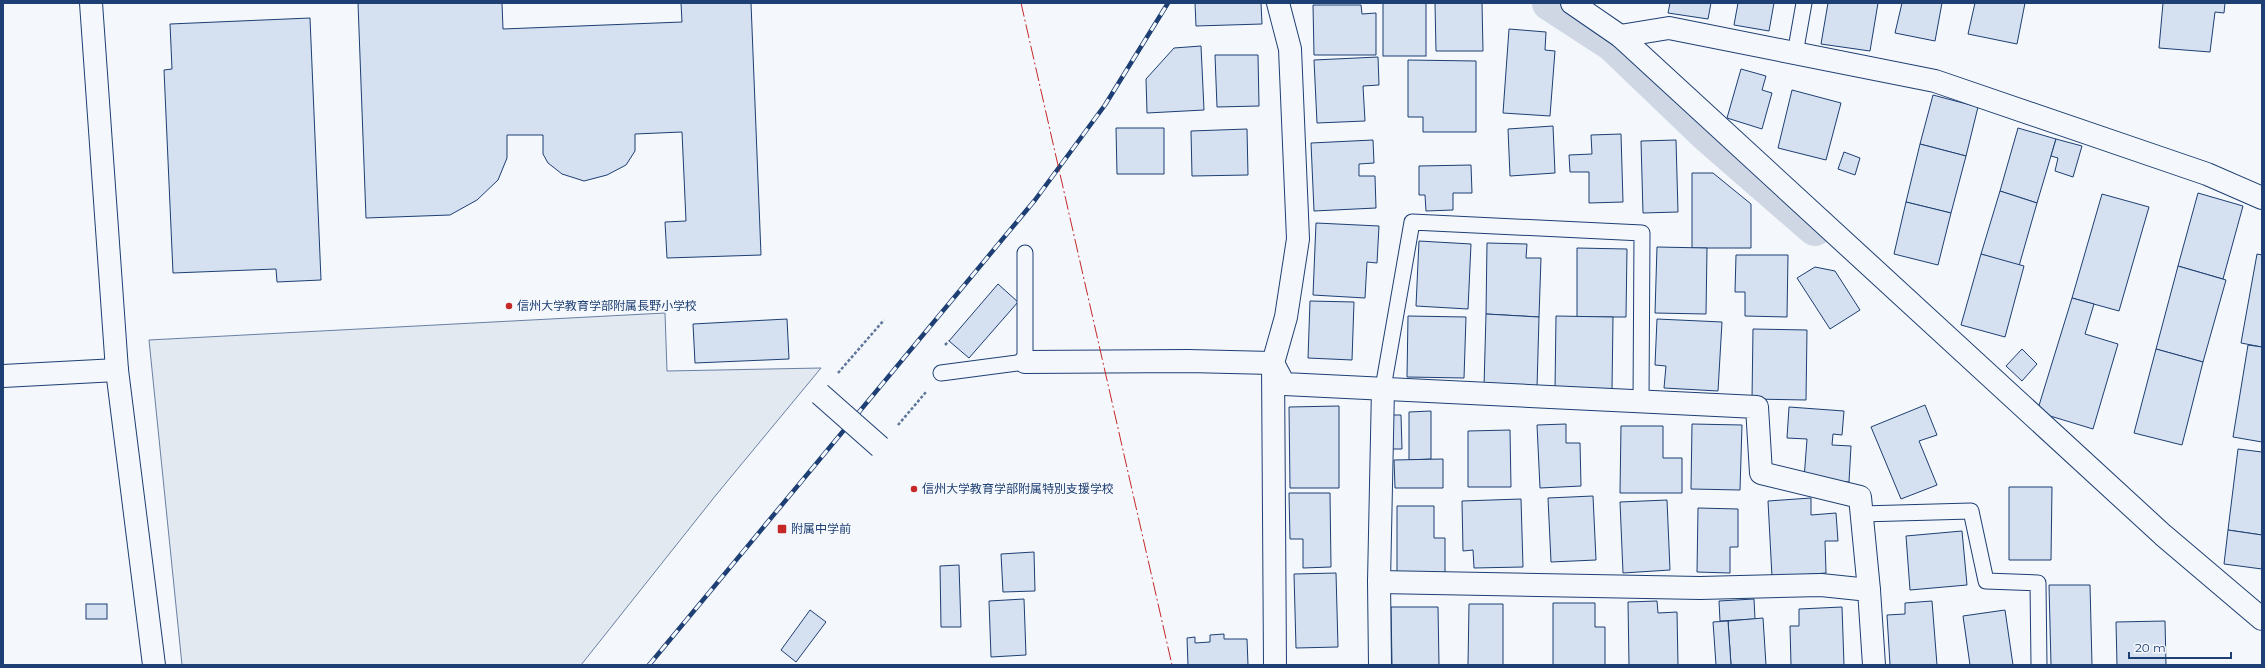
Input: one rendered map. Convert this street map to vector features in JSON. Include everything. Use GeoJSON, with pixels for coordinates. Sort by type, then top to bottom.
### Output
{"type":"FeatureCollection","features":[{"type":"Feature","properties":{"kind":"street"},"geometry":{"type":"LineString","coordinates":[[91,3],[117,370],[154,665]]}},
{"type":"Feature","properties":{"kind":"street"},"geometry":{"type":"LineString","coordinates":[[1276,665],[1273,363],[1286,317],[1298,239],[1290,48],[1278,3]]}},
{"type":"Feature","properties":{"kind":"street"},"geometry":{"type":"LineString","coordinates":[[1572,3],[1620,36],[2151,525],[2262,619]]}},
{"type":"Feature","properties":{"kind":"street"},"geometry":{"type":"LineString","coordinates":[[1620,36],[1669,28],[1935,81],[2193,169],[2262,198]]}},
{"type":"Feature","properties":{"kind":"street"},"geometry":{"type":"LineString","coordinates":[[1025,362],[1188,361],[1273,363]]}},
{"type":"Feature","properties":{"kind":"street"},"geometry":{"type":"LineString","coordinates":[[1273,363],[1284,384],[1757,407],[1761,473],[1860,497],[1869,590],[1874,665]]}},
{"type":"Feature","properties":{"kind":"street"},"geometry":{"type":"LineString","coordinates":[[3,376],[117,370]]}},
{"type":"Feature","properties":{"kind":"street"},"geometry":{"type":"LineString","coordinates":[[1380,665],[1379,582],[1383,388]]}},
{"type":"Feature","properties":{"kind":"street"},"geometry":{"type":"LineString","coordinates":[[820,394],[880,447]]}},
{"type":"Feature","properties":{"kind":"street"},"geometry":{"type":"LineString","coordinates":[[1379,582],[1700,588],[1821,585],[1869,590]]}},
{"type":"Feature","properties":{"kind":"lane"},"geometry":{"type":"LineString","coordinates":[[1795,54],[1804,3]]}},
{"type":"Feature","properties":{"kind":"lane"},"geometry":{"type":"LineString","coordinates":[[1383,388],[1412,222],[1642,233],[1641,401]]}},
{"type":"Feature","properties":{"kind":"lane"},"geometry":{"type":"LineString","coordinates":[[942,373],[1025,362],[1025,253]]}},
{"type":"Feature","properties":{"kind":"lane"},"geometry":{"type":"LineString","coordinates":[[1861,514],[1971,511],[1986,581],[2038,583],[2039,665]]}},
{"type":"Feature","properties":{"kind":"path"},"geometry":{"type":"LineString","coordinates":[[820,394],[884,320]]}},
{"type":"Feature","properties":{"kind":"path"},"geometry":{"type":"LineString","coordinates":[[880,447],[942,373]]}},
{"type":"Feature","properties":{"kind":"shaded area"},"geometry":{"type":"Polygon","coordinates":[[[665,313],[667,371],[821,368],[716,495],[581,665],[182,665],[149,340],[665,313]]]}},
{"type":"Feature","properties":{"kind":"building"},"geometry":{"type":"Polygon","coordinates":[[[358,3],[502,3],[503,29],[682,22],[681,3],[751,3],[761,255],[667,258],[665,222],[686,221],[682,132],[635,134],[635,151],[626,165],[607,175],[584,181],[562,174],[548,163],[543,154],[543,135],[507,135],[507,158],[498,180],[477,200],[450,215],[366,218],[358,3]]]}},
{"type":"Feature","properties":{"kind":"building"},"geometry":{"type":"Polygon","coordinates":[[[1195,3],[1261,3],[1262,24],[1196,26],[1195,3]]]}},
{"type":"Feature","properties":{"kind":"building"},"geometry":{"type":"Polygon","coordinates":[[[1383,3],[1426,3],[1426,56],[1383,56],[1383,3]]]}},
{"type":"Feature","properties":{"kind":"building"},"geometry":{"type":"Polygon","coordinates":[[[1435,3],[1482,3],[1483,51],[1436,51],[1435,3]]]}},
{"type":"Feature","properties":{"kind":"building"},"geometry":{"type":"Polygon","coordinates":[[[1670,3],[1711,3],[1708,19],[1668,13],[1670,3]]]}},
{"type":"Feature","properties":{"kind":"building"},"geometry":{"type":"Polygon","coordinates":[[[1738,3],[1774,3],[1769,31],[1734,25],[1738,3]]]}},
{"type":"Feature","properties":{"kind":"building"},"geometry":{"type":"Polygon","coordinates":[[[1828,3],[1878,3],[1870,51],[1821,44],[1828,3]]]}},
{"type":"Feature","properties":{"kind":"building"},"geometry":{"type":"Polygon","coordinates":[[[1902,3],[1942,3],[1935,41],[1895,33],[1902,3]]]}},
{"type":"Feature","properties":{"kind":"building"},"geometry":{"type":"Polygon","coordinates":[[[1975,3],[2025,3],[2017,44],[1968,34],[1975,3]]]}},
{"type":"Feature","properties":{"kind":"building"},"geometry":{"type":"Polygon","coordinates":[[[2163,3],[2225,3],[2224,13],[2215,12],[2210,52],[2159,48],[2163,3]]]}},
{"type":"Feature","properties":{"kind":"building"},"geometry":{"type":"Polygon","coordinates":[[[1313,5],[1361,5],[1362,14],[1376,13],[1376,55],[1314,55],[1313,5]]]}},
{"type":"Feature","properties":{"kind":"building"},"geometry":{"type":"Polygon","coordinates":[[[310,18],[321,280],[277,282],[276,269],[173,273],[164,70],[172,69],[170,24],[310,18]]]}},
{"type":"Feature","properties":{"kind":"building"},"geometry":{"type":"Polygon","coordinates":[[[1509,29],[1546,32],[1545,50],[1555,51],[1550,116],[1503,113],[1509,29]]]}},
{"type":"Feature","properties":{"kind":"building"},"geometry":{"type":"Polygon","coordinates":[[[1201,46],[1204,110],[1147,113],[1146,79],[1174,48],[1201,46]]]}},
{"type":"Feature","properties":{"kind":"building"},"geometry":{"type":"Polygon","coordinates":[[[1215,55],[1258,55],[1259,106],[1217,107],[1215,55]]]}},
{"type":"Feature","properties":{"kind":"building"},"geometry":{"type":"Polygon","coordinates":[[[1378,57],[1379,85],[1363,86],[1365,121],[1317,123],[1314,60],[1378,57]]]}},
{"type":"Feature","properties":{"kind":"building"},"geometry":{"type":"Polygon","coordinates":[[[1408,60],[1476,61],[1476,132],[1423,132],[1423,117],[1408,117],[1408,60]]]}},
{"type":"Feature","properties":{"kind":"building"},"geometry":{"type":"Polygon","coordinates":[[[1741,69],[1766,76],[1762,90],[1772,93],[1762,129],[1727,118],[1741,69]]]}},
{"type":"Feature","properties":{"kind":"building"},"geometry":{"type":"Polygon","coordinates":[[[1792,90],[1841,103],[1826,160],[1778,148],[1792,90]]]}},
{"type":"Feature","properties":{"kind":"building"},"geometry":{"type":"Polygon","coordinates":[[[1933,95],[1978,107],[1966,156],[1920,144],[1933,95]]]}},
{"type":"Feature","properties":{"kind":"building"},"geometry":{"type":"Polygon","coordinates":[[[1553,126],[1555,173],[1510,176],[1508,129],[1553,126]]]}},
{"type":"Feature","properties":{"kind":"building"},"geometry":{"type":"Polygon","coordinates":[[[1116,128],[1164,128],[1164,174],[1117,174],[1116,128]]]}},
{"type":"Feature","properties":{"kind":"building"},"geometry":{"type":"Polygon","coordinates":[[[2018,128],[2056,139],[2037,203],[2000,191],[2018,128]]]}},
{"type":"Feature","properties":{"kind":"building"},"geometry":{"type":"Polygon","coordinates":[[[1247,129],[1248,175],[1192,176],[1191,131],[1247,129]]]}},
{"type":"Feature","properties":{"kind":"building"},"geometry":{"type":"Polygon","coordinates":[[[1621,134],[1623,202],[1589,203],[1589,172],[1570,172],[1569,155],[1592,154],[1591,135],[1621,134]]]}},
{"type":"Feature","properties":{"kind":"building"},"geometry":{"type":"Polygon","coordinates":[[[2056,139],[2082,146],[2073,177],[2055,171],[2058,158],[2051,156],[2056,139]]]}},
{"type":"Feature","properties":{"kind":"building"},"geometry":{"type":"Polygon","coordinates":[[[1373,140],[1374,163],[1359,164],[1359,176],[1375,176],[1376,208],[1314,211],[1311,143],[1373,140]]]}},
{"type":"Feature","properties":{"kind":"building"},"geometry":{"type":"Polygon","coordinates":[[[1676,140],[1678,212],[1643,213],[1641,141],[1676,140]]]}},
{"type":"Feature","properties":{"kind":"building"},"geometry":{"type":"Polygon","coordinates":[[[1920,144],[1966,156],[1951,213],[1906,202],[1920,144]]]}},
{"type":"Feature","properties":{"kind":"building"},"geometry":{"type":"Polygon","coordinates":[[[1844,152],[1860,158],[1855,175],[1838,169],[1844,152]]]}},
{"type":"Feature","properties":{"kind":"building"},"geometry":{"type":"Polygon","coordinates":[[[1471,165],[1472,193],[1453,193],[1453,210],[1426,211],[1425,195],[1419,195],[1419,166],[1471,165]]]}},
{"type":"Feature","properties":{"kind":"building"},"geometry":{"type":"Polygon","coordinates":[[[1692,173],[1713,173],[1751,204],[1751,248],[1692,248],[1692,173]]]}},
{"type":"Feature","properties":{"kind":"building"},"geometry":{"type":"Polygon","coordinates":[[[2000,191],[2037,203],[2019,266],[1981,254],[2000,191]]]}},
{"type":"Feature","properties":{"kind":"building"},"geometry":{"type":"Polygon","coordinates":[[[2198,193],[2243,206],[2223,279],[2178,266],[2198,193]]]}},
{"type":"Feature","properties":{"kind":"building"},"geometry":{"type":"Polygon","coordinates":[[[2102,194],[2149,207],[2119,311],[2072,298],[2102,194]]]}},
{"type":"Feature","properties":{"kind":"building"},"geometry":{"type":"Polygon","coordinates":[[[1906,202],[1951,213],[1938,265],[1894,254],[1906,202]]]}},
{"type":"Feature","properties":{"kind":"building"},"geometry":{"type":"Polygon","coordinates":[[[1316,223],[1379,226],[1377,263],[1367,262],[1365,298],[1313,295],[1316,223]]]}},
{"type":"Feature","properties":{"kind":"building"},"geometry":{"type":"Polygon","coordinates":[[[1419,241],[1471,244],[1468,309],[1416,306],[1419,241]]]}},
{"type":"Feature","properties":{"kind":"building"},"geometry":{"type":"Polygon","coordinates":[[[1487,243],[1527,244],[1526,258],[1541,258],[1539,317],[1486,314],[1487,243]]]}},
{"type":"Feature","properties":{"kind":"building"},"geometry":{"type":"Polygon","coordinates":[[[1657,247],[1707,248],[1706,314],[1655,313],[1657,247]]]}},
{"type":"Feature","properties":{"kind":"building"},"geometry":{"type":"Polygon","coordinates":[[[1577,248],[1627,249],[1626,317],[1577,317],[1577,248]]]}},
{"type":"Feature","properties":{"kind":"building"},"geometry":{"type":"Polygon","coordinates":[[[1981,254],[2024,266],[2005,337],[1961,325],[1981,254]]]}},
{"type":"Feature","properties":{"kind":"building"},"geometry":{"type":"Polygon","coordinates":[[[2257,254],[2262,255],[2262,347],[2241,343],[2257,254]]]}},
{"type":"Feature","properties":{"kind":"building"},"geometry":{"type":"Polygon","coordinates":[[[1736,255],[1788,255],[1787,317],[1745,316],[1745,292],[1735,292],[1736,255]]]}},
{"type":"Feature","properties":{"kind":"building"},"geometry":{"type":"Polygon","coordinates":[[[2178,266],[2226,280],[2203,362],[2156,349],[2178,266]]]}},
{"type":"Feature","properties":{"kind":"building"},"geometry":{"type":"Polygon","coordinates":[[[1815,267],[1835,271],[1860,310],[1830,329],[1797,278],[1815,267]]]}},
{"type":"Feature","properties":{"kind":"building"},"geometry":{"type":"Polygon","coordinates":[[[998,284],[1018,302],[969,358],[949,341],[998,284]]]}},
{"type":"Feature","properties":{"kind":"building"},"geometry":{"type":"Polygon","coordinates":[[[2072,298],[2094,304],[2085,334],[2118,344],[2093,429],[2037,412],[2072,298]]]}},
{"type":"Feature","properties":{"kind":"building"},"geometry":{"type":"Polygon","coordinates":[[[1310,301],[1354,302],[1352,360],[1308,358],[1310,301]]]}},
{"type":"Feature","properties":{"kind":"building"},"geometry":{"type":"Polygon","coordinates":[[[1486,314],[1539,317],[1537,388],[1484,387],[1486,314]]]}},
{"type":"Feature","properties":{"kind":"building"},"geometry":{"type":"Polygon","coordinates":[[[1408,316],[1466,317],[1464,378],[1407,377],[1408,316]]]}},
{"type":"Feature","properties":{"kind":"building"},"geometry":{"type":"Polygon","coordinates":[[[1556,316],[1613,317],[1612,390],[1555,389],[1556,316]]]}},
{"type":"Feature","properties":{"kind":"building"},"geometry":{"type":"Polygon","coordinates":[[[787,319],[789,359],[695,363],[693,324],[787,319]]]}},
{"type":"Feature","properties":{"kind":"building"},"geometry":{"type":"Polygon","coordinates":[[[1657,319],[1722,322],[1718,391],[1664,388],[1666,366],[1655,365],[1657,319]]]}},
{"type":"Feature","properties":{"kind":"building"},"geometry":{"type":"Polygon","coordinates":[[[1753,329],[1807,330],[1806,400],[1752,399],[1753,329]]]}},
{"type":"Feature","properties":{"kind":"building"},"geometry":{"type":"Polygon","coordinates":[[[2248,345],[2262,347],[2262,442],[2233,437],[2248,345]]]}},
{"type":"Feature","properties":{"kind":"building"},"geometry":{"type":"Polygon","coordinates":[[[2022,349],[2037,364],[2022,381],[2006,366],[2022,349]]]}},
{"type":"Feature","properties":{"kind":"building"},"geometry":{"type":"Polygon","coordinates":[[[2156,349],[2203,362],[2182,445],[2134,433],[2156,349]]]}},
{"type":"Feature","properties":{"kind":"building"},"geometry":{"type":"Polygon","coordinates":[[[1925,405],[1937,435],[1919,441],[1937,485],[1901,499],[1871,427],[1925,405]]]}},
{"type":"Feature","properties":{"kind":"building"},"geometry":{"type":"Polygon","coordinates":[[[1339,406],[1339,488],[1290,488],[1289,407],[1339,406]]]}},
{"type":"Feature","properties":{"kind":"building"},"geometry":{"type":"Polygon","coordinates":[[[1789,407],[1844,411],[1842,435],[1833,434],[1832,445],[1851,446],[1849,482],[1804,479],[1807,439],[1787,438],[1789,407]]]}},
{"type":"Feature","properties":{"kind":"building"},"geometry":{"type":"Polygon","coordinates":[[[1431,411],[1431,459],[1409,460],[1409,412],[1431,411]]]}},
{"type":"Feature","properties":{"kind":"building"},"geometry":{"type":"Polygon","coordinates":[[[1389,415],[1401,415],[1402,449],[1390,449],[1389,415]]]}},
{"type":"Feature","properties":{"kind":"building"},"geometry":{"type":"Polygon","coordinates":[[[1566,424],[1566,443],[1580,443],[1581,486],[1540,488],[1537,425],[1566,424]]]}},
{"type":"Feature","properties":{"kind":"building"},"geometry":{"type":"Polygon","coordinates":[[[1692,424],[1742,425],[1740,490],[1691,489],[1692,424]]]}},
{"type":"Feature","properties":{"kind":"building"},"geometry":{"type":"Polygon","coordinates":[[[1621,426],[1663,426],[1663,458],[1682,458],[1682,493],[1620,493],[1621,426]]]}},
{"type":"Feature","properties":{"kind":"building"},"geometry":{"type":"Polygon","coordinates":[[[1510,430],[1511,487],[1468,487],[1468,431],[1510,430]]]}},
{"type":"Feature","properties":{"kind":"building"},"geometry":{"type":"Polygon","coordinates":[[[2238,449],[2262,452],[2262,535],[2228,530],[2238,449]]]}},
{"type":"Feature","properties":{"kind":"building"},"geometry":{"type":"Polygon","coordinates":[[[1443,459],[1443,488],[1395,488],[1394,460],[1443,459]]]}},
{"type":"Feature","properties":{"kind":"building"},"geometry":{"type":"Polygon","coordinates":[[[2009,487],[2052,487],[2051,560],[2009,560],[2009,487]]]}},
{"type":"Feature","properties":{"kind":"building"},"geometry":{"type":"Polygon","coordinates":[[[1289,493],[1330,493],[1331,567],[1303,568],[1303,539],[1290,539],[1289,493]]]}},
{"type":"Feature","properties":{"kind":"building"},"geometry":{"type":"Polygon","coordinates":[[[1593,496],[1596,560],[1551,562],[1548,498],[1593,496]]]}},
{"type":"Feature","properties":{"kind":"building"},"geometry":{"type":"Polygon","coordinates":[[[1811,498],[1811,515],[1836,513],[1838,541],[1825,541],[1826,573],[1772,577],[1768,501],[1811,498]]]}},
{"type":"Feature","properties":{"kind":"building"},"geometry":{"type":"Polygon","coordinates":[[[1521,499],[1523,567],[1474,568],[1473,550],[1463,551],[1462,501],[1521,499]]]}},
{"type":"Feature","properties":{"kind":"building"},"geometry":{"type":"Polygon","coordinates":[[[1667,500],[1670,570],[1623,573],[1620,502],[1667,500]]]}},
{"type":"Feature","properties":{"kind":"building"},"geometry":{"type":"Polygon","coordinates":[[[1397,506],[1434,506],[1434,538],[1445,538],[1445,573],[1397,573],[1397,506]]]}},
{"type":"Feature","properties":{"kind":"building"},"geometry":{"type":"Polygon","coordinates":[[[1698,508],[1738,509],[1738,547],[1730,547],[1730,573],[1697,572],[1698,508]]]}},
{"type":"Feature","properties":{"kind":"building"},"geometry":{"type":"Polygon","coordinates":[[[2228,530],[2262,535],[2262,569],[2224,564],[2228,530]]]}},
{"type":"Feature","properties":{"kind":"building"},"geometry":{"type":"Polygon","coordinates":[[[1962,531],[1967,585],[1910,590],[1906,536],[1962,531]]]}},
{"type":"Feature","properties":{"kind":"building"},"geometry":{"type":"Polygon","coordinates":[[[1034,552],[1035,591],[1003,592],[1001,554],[1034,552]]]}},
{"type":"Feature","properties":{"kind":"building"},"geometry":{"type":"Polygon","coordinates":[[[959,565],[961,627],[941,627],[940,566],[959,565]]]}},
{"type":"Feature","properties":{"kind":"building"},"geometry":{"type":"Polygon","coordinates":[[[1336,573],[1338,647],[1296,648],[1294,574],[1336,573]]]}},
{"type":"Feature","properties":{"kind":"building"},"geometry":{"type":"Polygon","coordinates":[[[2049,585],[2090,585],[2092,665],[2051,665],[2049,585]]]}},
{"type":"Feature","properties":{"kind":"building"},"geometry":{"type":"Polygon","coordinates":[[[1024,599],[1026,655],[991,657],[989,601],[1024,599]]]}},
{"type":"Feature","properties":{"kind":"building"},"geometry":{"type":"Polygon","coordinates":[[[1754,599],[1755,619],[1720,621],[1719,601],[1754,599]]]}},
{"type":"Feature","properties":{"kind":"building"},"geometry":{"type":"Polygon","coordinates":[[[1657,601],[1658,613],[1677,612],[1678,665],[1629,665],[1628,602],[1657,601]]]}},
{"type":"Feature","properties":{"kind":"building"},"geometry":{"type":"Polygon","coordinates":[[[1932,601],[1937,665],[1890,665],[1887,615],[1905,614],[1905,603],[1932,601]]]}},
{"type":"Feature","properties":{"kind":"building"},"geometry":{"type":"Polygon","coordinates":[[[1553,603],[1595,603],[1595,627],[1605,627],[1605,665],[1553,665],[1553,603]]]}},
{"type":"Feature","properties":{"kind":"building"},"geometry":{"type":"Polygon","coordinates":[[[86,604],[107,604],[107,619],[86,619],[86,604]]]}},
{"type":"Feature","properties":{"kind":"building"},"geometry":{"type":"Polygon","coordinates":[[[1469,604],[1503,604],[1503,665],[1468,665],[1469,604]]]}},
{"type":"Feature","properties":{"kind":"building"},"geometry":{"type":"Polygon","coordinates":[[[1391,607],[1438,607],[1439,665],[1392,665],[1391,607]]]}},
{"type":"Feature","properties":{"kind":"building"},"geometry":{"type":"Polygon","coordinates":[[[1842,607],[1844,665],[1791,665],[1790,626],[1799,626],[1799,609],[1842,607]]]}},
{"type":"Feature","properties":{"kind":"building"},"geometry":{"type":"Polygon","coordinates":[[[810,610],[826,622],[796,662],[781,650],[810,610]]]}},
{"type":"Feature","properties":{"kind":"building"},"geometry":{"type":"Polygon","coordinates":[[[2005,610],[2013,665],[1970,665],[1963,616],[2005,610]]]}},
{"type":"Feature","properties":{"kind":"building"},"geometry":{"type":"Polygon","coordinates":[[[1763,618],[1766,665],[1731,665],[1728,621],[1763,618]]]}},
{"type":"Feature","properties":{"kind":"building"},"geometry":{"type":"Polygon","coordinates":[[[1728,621],[1731,665],[1716,665],[1713,622],[1728,621]]]}},
{"type":"Feature","properties":{"kind":"building"},"geometry":{"type":"Polygon","coordinates":[[[2165,621],[2166,665],[2117,665],[2116,622],[2165,621]]]}},
{"type":"Feature","properties":{"kind":"building"},"geometry":{"type":"Polygon","coordinates":[[[1224,634],[1224,639],[1247,639],[1248,665],[1188,665],[1187,638],[1195,637],[1195,643],[1210,642],[1210,635],[1224,634]]]}},
{"type":"Feature","properties":{"kind":"waterway"},"geometry":{"type":"LineString","coordinates":[[1550,3],[1613,44],[1709,136],[1815,228]]}},
{"type":"Feature","properties":{"kind":"railway"},"geometry":{"type":"LineString","coordinates":[[649,665],[1035,200],[1105,105],[1168,3]]}},
{"type":"Feature","properties":{"kind":"power"},"geometry":{"type":"LineString","coordinates":[[1021,3],[1172,665]]}},
{"type":"Feature","properties":{"kind":"place","name":"信州大学教育学部附属長野小学校"},"geometry":{"type":"Point","coordinates":[509,306]}},
{"type":"Feature","properties":{"kind":"place","name":"信州大学教育学部附属特別支援学校"},"geometry":{"type":"Point","coordinates":[914,489]}},
{"type":"Feature","properties":{"kind":"place","name":"附属中学前"},"geometry":{"type":"Point","coordinates":[782,529]}}]}
